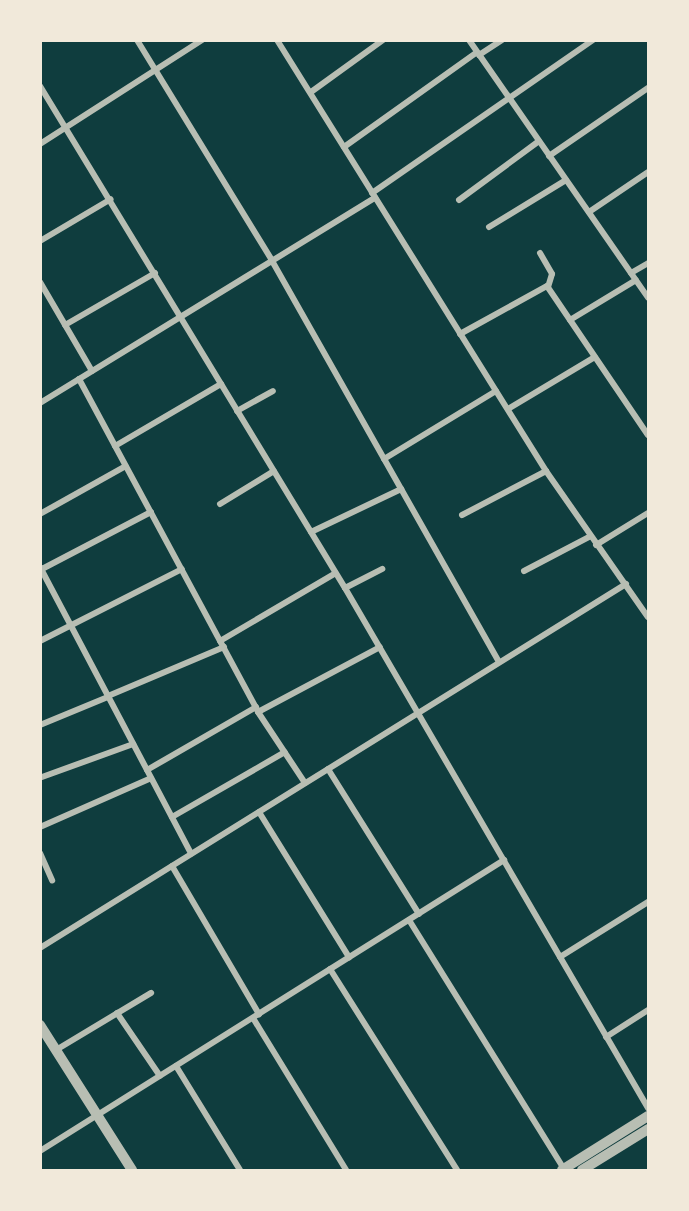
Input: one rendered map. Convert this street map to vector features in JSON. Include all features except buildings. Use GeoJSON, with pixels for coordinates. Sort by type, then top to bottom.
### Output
{"type":"FeatureCollection","features":[{"type":"Feature","properties":{"kind":"street"},"geometry":{"type":"LineString","coordinates":[[137,40],[271,259],[499,662]]}},
{"type":"Feature","properties":{"kind":"street"},"geometry":{"type":"LineString","coordinates":[[40,144],[202,40]]}},
{"type":"Feature","properties":{"kind":"street"},"geometry":{"type":"LineString","coordinates":[[277,40],[546,471],[589,537],[626,584],[648,617]]}},
{"type":"Feature","properties":{"kind":"street"},"geometry":{"type":"LineString","coordinates":[[311,92],[383,40]]}},
{"type":"Feature","properties":{"kind":"street"},"geometry":{"type":"LineString","coordinates":[[469,40],[648,298]]}},
{"type":"Feature","properties":{"kind":"street"},"geometry":{"type":"LineString","coordinates":[[344,147],[478,54],[502,40]]}},
{"type":"Feature","properties":{"kind":"street"},"geometry":{"type":"LineString","coordinates":[[40,403],[374,195],[593,40]]}},
{"type":"Feature","properties":{"kind":"street"},"geometry":{"type":"LineString","coordinates":[[40,86],[68,126],[345,588],[648,1108]]}},
{"type":"Feature","properties":{"kind":"street"},"geometry":{"type":"LineString","coordinates":[[549,156],[648,88]]}},
{"type":"Feature","properties":{"kind":"street"},"geometry":{"type":"LineString","coordinates":[[459,200],[539,141]]}},
{"type":"Feature","properties":{"kind":"street"},"geometry":{"type":"LineString","coordinates":[[589,213],[648,172]]}},
{"type":"Feature","properties":{"kind":"street"},"geometry":{"type":"LineString","coordinates":[[489,227],[566,180]]}},
{"type":"Feature","properties":{"kind":"street"},"geometry":{"type":"LineString","coordinates":[[40,241],[111,199]]}},
{"type":"Feature","properties":{"kind":"street"},"geometry":{"type":"LineString","coordinates":[[540,253],[552,274],[548,287]]}},
{"type":"Feature","properties":{"kind":"street"},"geometry":{"type":"LineString","coordinates":[[631,273],[648,263]]}},
{"type":"Feature","properties":{"kind":"street"},"geometry":{"type":"LineString","coordinates":[[65,325],[155,273]]}},
{"type":"Feature","properties":{"kind":"street"},"geometry":{"type":"LineString","coordinates":[[570,320],[636,280]]}},
{"type":"Feature","properties":{"kind":"street"},"geometry":{"type":"LineString","coordinates":[[40,282],[92,371]]}},
{"type":"Feature","properties":{"kind":"street"},"geometry":{"type":"LineString","coordinates":[[460,333],[542,286],[548,287],[648,435]]}},
{"type":"Feature","properties":{"kind":"street"},"geometry":{"type":"LineString","coordinates":[[508,409],[595,357]]}},
{"type":"Feature","properties":{"kind":"street"},"geometry":{"type":"LineString","coordinates":[[79,379],[257,710],[305,783]]}},
{"type":"Feature","properties":{"kind":"street"},"geometry":{"type":"LineString","coordinates":[[115,446],[221,384]]}},
{"type":"Feature","properties":{"kind":"street"},"geometry":{"type":"LineString","coordinates":[[237,411],[273,391]]}},
{"type":"Feature","properties":{"kind":"street"},"geometry":{"type":"LineString","coordinates":[[384,459],[496,392]]}},
{"type":"Feature","properties":{"kind":"street"},"geometry":{"type":"LineString","coordinates":[[40,514],[126,466]]}},
{"type":"Feature","properties":{"kind":"street"},"geometry":{"type":"LineString","coordinates":[[220,504],[274,471]]}},
{"type":"Feature","properties":{"kind":"street"},"geometry":{"type":"LineString","coordinates":[[462,515],[546,471]]}},
{"type":"Feature","properties":{"kind":"street"},"geometry":{"type":"LineString","coordinates":[[311,532],[401,489]]}},
{"type":"Feature","properties":{"kind":"street"},"geometry":{"type":"LineString","coordinates":[[151,512],[41,568],[192,854]]}},
{"type":"Feature","properties":{"kind":"street"},"geometry":{"type":"LineString","coordinates":[[596,545],[648,513]]}},
{"type":"Feature","properties":{"kind":"street"},"geometry":{"type":"LineString","coordinates":[[524,571],[589,537]]}},
{"type":"Feature","properties":{"kind":"street"},"geometry":{"type":"LineString","coordinates":[[40,641],[72,627],[182,569]]}},
{"type":"Feature","properties":{"kind":"street"},"geometry":{"type":"LineString","coordinates":[[345,588],[382,569]]}},
{"type":"Feature","properties":{"kind":"street"},"geometry":{"type":"LineString","coordinates":[[40,725],[222,644],[336,573]]}},
{"type":"Feature","properties":{"kind":"street"},"geometry":{"type":"LineString","coordinates":[[40,948],[626,584]]}},
{"type":"Feature","properties":{"kind":"street"},"geometry":{"type":"LineString","coordinates":[[147,770],[380,647]]}},
{"type":"Feature","properties":{"kind":"street"},"geometry":{"type":"LineString","coordinates":[[42,777],[133,744]]}},
{"type":"Feature","properties":{"kind":"street"},"geometry":{"type":"LineString","coordinates":[[172,817],[285,752]]}},
{"type":"Feature","properties":{"kind":"street"},"geometry":{"type":"LineString","coordinates":[[327,769],[419,914]]}},
{"type":"Feature","properties":{"kind":"street"},"geometry":{"type":"LineString","coordinates":[[40,827],[151,778]]}},
{"type":"Feature","properties":{"kind":"street"},"geometry":{"type":"LineString","coordinates":[[259,812],[349,957]]}},
{"type":"Feature","properties":{"kind":"street"},"geometry":{"type":"LineString","coordinates":[[40,853],[52,880]]}},
{"type":"Feature","properties":{"kind":"street"},"geometry":{"type":"LineString","coordinates":[[40,1151],[504,860]]}},
{"type":"Feature","properties":{"kind":"street"},"geometry":{"type":"LineString","coordinates":[[172,866],[346,1170]]}},
{"type":"Feature","properties":{"kind":"street"},"geometry":{"type":"LineString","coordinates":[[560,957],[648,902]]}},
{"type":"Feature","properties":{"kind":"street"},"geometry":{"type":"LineString","coordinates":[[409,920],[563,1170],[648,1116]]}},
{"type":"Feature","properties":{"kind":"street"},"geometry":{"type":"LineString","coordinates":[[330,969],[457,1170]]}},
{"type":"Feature","properties":{"kind":"street"},"geometry":{"type":"LineString","coordinates":[[56,1050],[151,993]]}},
{"type":"Feature","properties":{"kind":"street"},"geometry":{"type":"LineString","coordinates":[[606,1037],[648,1010]]}},
{"type":"Feature","properties":{"kind":"street"},"geometry":{"type":"LineString","coordinates":[[117,1013],[160,1076]]}},
{"type":"Feature","properties":{"kind":"street"},"geometry":{"type":"LineString","coordinates":[[42,1029],[132,1170]]}},
{"type":"Feature","properties":{"kind":"street"},"geometry":{"type":"LineString","coordinates":[[176,1066],[240,1170]]}},
{"type":"Feature","properties":{"kind":"street"},"geometry":{"type":"LineString","coordinates":[[582,1170],[648,1129]]}}]}
